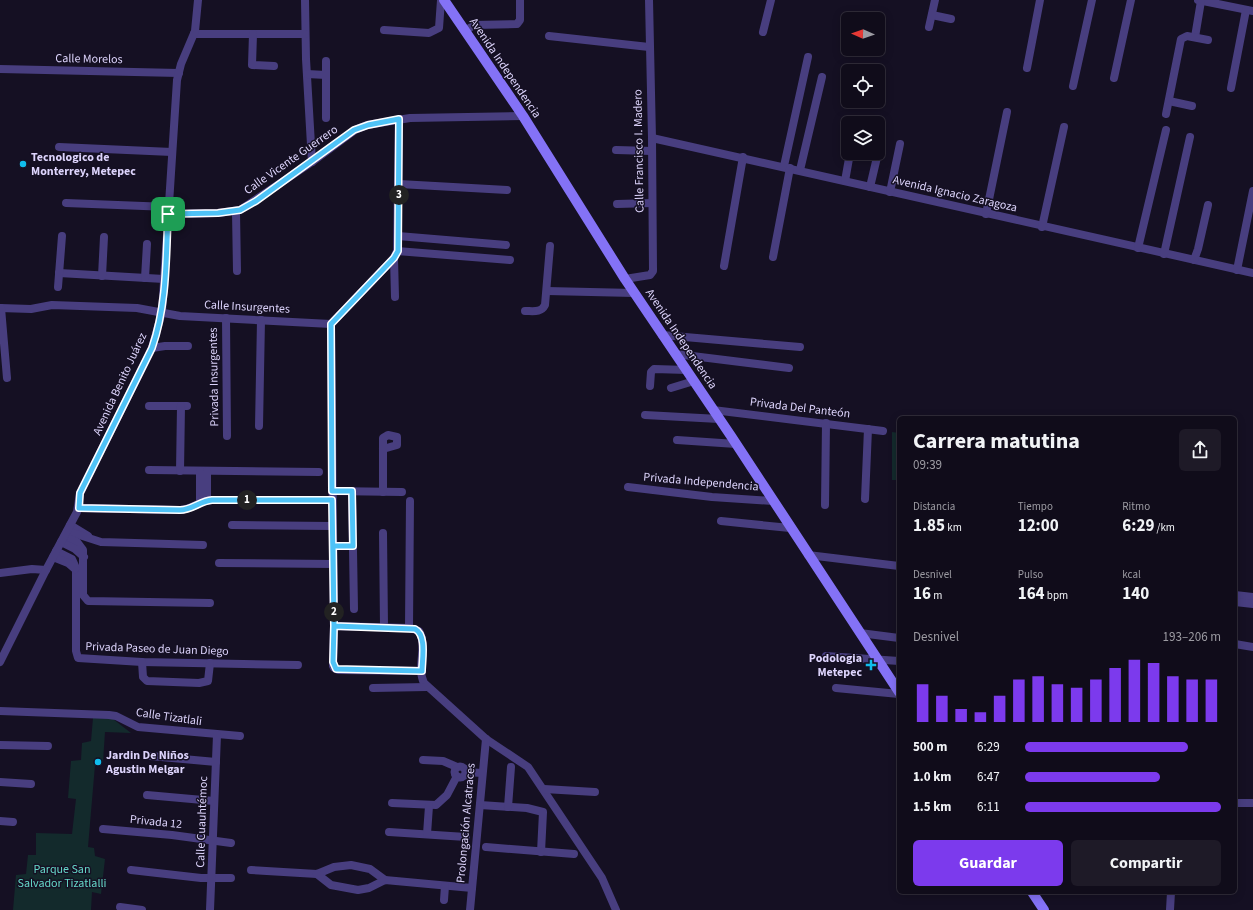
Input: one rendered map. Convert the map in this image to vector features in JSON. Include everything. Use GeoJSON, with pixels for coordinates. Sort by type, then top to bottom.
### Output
{"type":"FeatureCollection","features":[{"type":"Feature","properties":{"kind":"street","name":"Avenida Benito Juárez"},"geometry":{"type":"LineString","coordinates":[[0,662],[54,554],[79,508],[80,493],[152,348],[162,312],[178,73],[194,34],[198,0]]}},
{"type":"Feature","properties":{"kind":"street"},"geometry":{"type":"LineString","coordinates":[[305,0],[305,34],[312,162]]}},
{"type":"Feature","properties":{"kind":"street"},"geometry":{"type":"LineString","coordinates":[[384,30],[429,32],[439,28],[441,0]]}},
{"type":"Feature","properties":{"kind":"street","name":"Avenida Independencia"},"geometry":{"type":"LineString","coordinates":[[444,0],[523,116],[634,293],[687,370],[897,690]]}},
{"type":"Feature","properties":{"kind":"street"},"geometry":{"type":"LineString","coordinates":[[465,31],[474,24],[517,24],[520,20],[520,0]]}},
{"type":"Feature","properties":{"kind":"street","name":"Calle Francisco I. Madero"},"geometry":{"type":"LineString","coordinates":[[625,279],[650,275],[652,272],[652,138],[649,0]]}},
{"type":"Feature","properties":{"kind":"street"},"geometry":{"type":"LineString","coordinates":[[763,32],[771,0]]}},
{"type":"Feature","properties":{"kind":"street"},"geometry":{"type":"LineString","coordinates":[[929,28],[935,0]]}},
{"type":"Feature","properties":{"kind":"street"},"geometry":{"type":"LineString","coordinates":[[1027,68],[1040,0]]}},
{"type":"Feature","properties":{"kind":"street"},"geometry":{"type":"LineString","coordinates":[[1073,86],[1092,0]]}},
{"type":"Feature","properties":{"kind":"street"},"geometry":{"type":"LineString","coordinates":[[1114,78],[1131,0]]}},
{"type":"Feature","properties":{"kind":"street"},"geometry":{"type":"LineString","coordinates":[[1195,37],[1200,0],[1250,10],[1231,88]]}},
{"type":"Feature","properties":{"kind":"street"},"geometry":{"type":"LineString","coordinates":[[932,15],[951,19]]}},
{"type":"Feature","properties":{"kind":"street"},"geometry":{"type":"LineString","coordinates":[[194,34],[305,34]]}},
{"type":"Feature","properties":{"kind":"street"},"geometry":{"type":"LineString","coordinates":[[252,34],[252,65],[274,66]]}},
{"type":"Feature","properties":{"kind":"street"},"geometry":{"type":"LineString","coordinates":[[549,36],[650,47]]}},
{"type":"Feature","properties":{"kind":"street"},"geometry":{"type":"LineString","coordinates":[[1166,114],[1181,39],[1185,36],[1208,40]]}},
{"type":"Feature","properties":{"kind":"street"},"geometry":{"type":"LineString","coordinates":[[773,257],[780,227],[787,167],[808,57]]}},
{"type":"Feature","properties":{"kind":"street"},"geometry":{"type":"LineString","coordinates":[[326,61],[326,118]]}},
{"type":"Feature","properties":{"kind":"street","name":"Calle Morelos"},"geometry":{"type":"LineString","coordinates":[[0,69],[178,73]]}},
{"type":"Feature","properties":{"kind":"street"},"geometry":{"type":"LineString","coordinates":[[307,74],[326,75]]}},
{"type":"Feature","properties":{"kind":"street"},"geometry":{"type":"LineString","coordinates":[[800,170],[822,77]]}},
{"type":"Feature","properties":{"kind":"street"},"geometry":{"type":"LineString","coordinates":[[1169,101],[1192,106]]}},
{"type":"Feature","properties":{"kind":"street"},"geometry":{"type":"LineString","coordinates":[[986,214],[1007,112]]}},
{"type":"Feature","properties":{"kind":"street","name":"Calle Vicente Guerrero"},"geometry":{"type":"LineString","coordinates":[[66,203],[169,211],[236,212],[256,201],[312,162],[354,130],[368,125],[399,119],[523,116]]}},
{"type":"Feature","properties":{"kind":"street"},"geometry":{"type":"LineString","coordinates":[[395,297],[398,236],[399,119]]}},
{"type":"Feature","properties":{"kind":"street"},"geometry":{"type":"LineString","coordinates":[[1042,227],[1064,127]]}},
{"type":"Feature","properties":{"kind":"street"},"geometry":{"type":"LineString","coordinates":[[1138,248],[1166,130]]}},
{"type":"Feature","properties":{"kind":"street"},"geometry":{"type":"LineString","coordinates":[[1164,254],[1190,137]]}},
{"type":"Feature","properties":{"kind":"street","name":"Avenida Ignacio Zaragoza"},"geometry":{"type":"LineString","coordinates":[[652,138],[743,157],[1042,227],[1253,273]]}},
{"type":"Feature","properties":{"kind":"street"},"geometry":{"type":"LineString","coordinates":[[890,192],[900,144]]}},
{"type":"Feature","properties":{"kind":"street"},"geometry":{"type":"LineString","coordinates":[[59,147],[172,152]]}},
{"type":"Feature","properties":{"kind":"street"},"geometry":{"type":"LineString","coordinates":[[616,150],[652,151]]}},
{"type":"Feature","properties":{"kind":"street"},"geometry":{"type":"LineString","coordinates":[[724,266],[743,157]]}},
{"type":"Feature","properties":{"kind":"street"},"geometry":{"type":"LineString","coordinates":[[845,180],[849,160]]}},
{"type":"Feature","properties":{"kind":"street"},"geometry":{"type":"LineString","coordinates":[[870,187],[876,160]]}},
{"type":"Feature","properties":{"kind":"street"},"geometry":{"type":"LineString","coordinates":[[399,184],[507,190]]}},
{"type":"Feature","properties":{"kind":"street"},"geometry":{"type":"LineString","coordinates":[[1237,270],[1253,191]]}},
{"type":"Feature","properties":{"kind":"street"},"geometry":{"type":"LineString","coordinates":[[617,204],[652,203]]}},
{"type":"Feature","properties":{"kind":"street"},"geometry":{"type":"LineString","coordinates":[[1194,260],[1208,205]]}},
{"type":"Feature","properties":{"kind":"street"},"geometry":{"type":"LineString","coordinates":[[236,212],[237,271]]}},
{"type":"Feature","properties":{"kind":"street"},"geometry":{"type":"LineString","coordinates":[[58,287],[62,236]]}},
{"type":"Feature","properties":{"kind":"street"},"geometry":{"type":"LineString","coordinates":[[398,236],[506,245]]}},
{"type":"Feature","properties":{"kind":"street"},"geometry":{"type":"LineString","coordinates":[[102,276],[104,237]]}},
{"type":"Feature","properties":{"kind":"street"},"geometry":{"type":"LineString","coordinates":[[145,278],[147,244]]}},
{"type":"Feature","properties":{"kind":"street"},"geometry":{"type":"LineString","coordinates":[[525,312],[537,312],[543,309],[545,305],[550,246]]}},
{"type":"Feature","properties":{"kind":"street"},"geometry":{"type":"LineString","coordinates":[[422,671],[338,670],[334,668],[331,324],[396,255],[510,260]]}},
{"type":"Feature","properties":{"kind":"street"},"geometry":{"type":"LineString","coordinates":[[59,273],[164,279]]}},
{"type":"Feature","properties":{"kind":"street"},"geometry":{"type":"LineString","coordinates":[[547,291],[634,293]]}},
{"type":"Feature","properties":{"kind":"street"},"geometry":{"type":"LineString","coordinates":[[7,378],[0,308],[31,309],[52,305],[137,308],[162,312]]}},
{"type":"Feature","properties":{"kind":"street","name":"Calle Insurgentes"},"geometry":{"type":"LineString","coordinates":[[162,312],[180,316],[331,324]]}},
{"type":"Feature","properties":{"kind":"street","name":"Privada Insurgentes"},"geometry":{"type":"LineString","coordinates":[[226,318],[227,436]]}},
{"type":"Feature","properties":{"kind":"street"},"geometry":{"type":"LineString","coordinates":[[259,426],[262,320]]}},
{"type":"Feature","properties":{"kind":"street"},"geometry":{"type":"LineString","coordinates":[[662,335],[800,347]]}},
{"type":"Feature","properties":{"kind":"street"},"geometry":{"type":"LineString","coordinates":[[152,348],[165,346],[188,346]]}},
{"type":"Feature","properties":{"kind":"street"},"geometry":{"type":"LineString","coordinates":[[676,354],[789,368]]}},
{"type":"Feature","properties":{"kind":"street"},"geometry":{"type":"LineString","coordinates":[[650,386],[651,372],[654,369],[687,370]]}},
{"type":"Feature","properties":{"kind":"street"},"geometry":{"type":"LineString","coordinates":[[671,388],[694,381]]}},
{"type":"Feature","properties":{"kind":"street"},"geometry":{"type":"LineString","coordinates":[[149,406],[184,406],[180,471]]}},
{"type":"Feature","properties":{"kind":"street","name":"Privada Del Panteón"},"geometry":{"type":"LineString","coordinates":[[645,415],[716,415],[826,423],[884,431]]}},
{"type":"Feature","properties":{"kind":"street"},"geometry":{"type":"LineString","coordinates":[[825,505],[826,423]]}},
{"type":"Feature","properties":{"kind":"street"},"geometry":{"type":"LineString","coordinates":[[865,499],[868,429]]}},
{"type":"Feature","properties":{"kind":"street"},"geometry":{"type":"LineString","coordinates":[[677,440],[736,444]]}},
{"type":"Feature","properties":{"kind":"street"},"geometry":{"type":"LineString","coordinates":[[383,449],[383,492]]}},
{"type":"Feature","properties":{"kind":"street"},"geometry":{"type":"LineString","coordinates":[[149,470],[319,472]]}},
{"type":"Feature","properties":{"kind":"street"},"geometry":{"type":"LineString","coordinates":[[204,471],[204,501]]}},
{"type":"Feature","properties":{"kind":"street","name":"Privada Independencia"},"geometry":{"type":"LineString","coordinates":[[628,487],[712,497],[773,501]]}},
{"type":"Feature","properties":{"kind":"street"},"geometry":{"type":"LineString","coordinates":[[332,491],[402,492]]}},
{"type":"Feature","properties":{"kind":"street"},"geometry":{"type":"LineString","coordinates":[[352,491],[354,608]]}},
{"type":"Feature","properties":{"kind":"street"},"geometry":{"type":"LineString","coordinates":[[79,508],[180,510],[192,508],[204,501],[332,500]]}},
{"type":"Feature","properties":{"kind":"street"},"geometry":{"type":"LineString","coordinates":[[409,628],[410,500]]}},
{"type":"Feature","properties":{"kind":"street"},"geometry":{"type":"LineString","coordinates":[[721,521],[790,528]]}},
{"type":"Feature","properties":{"kind":"street"},"geometry":{"type":"LineString","coordinates":[[232,524],[332,526]]}},
{"type":"Feature","properties":{"kind":"street"},"geometry":{"type":"LineString","coordinates":[[65,534],[78,529],[92,539],[105,542],[203,545]]}},
{"type":"Feature","properties":{"kind":"street"},"geometry":{"type":"LineString","coordinates":[[383,533],[384,627]]}},
{"type":"Feature","properties":{"kind":"street"},"geometry":{"type":"LineString","coordinates":[[65,534],[79,544],[83,550],[83,595],[88,601],[210,603]]}},
{"type":"Feature","properties":{"kind":"street"},"geometry":{"type":"LineString","coordinates":[[333,546],[353,546]]}},
{"type":"Feature","properties":{"kind":"street","name":"Privada Paseo de Juan Diego"},"geometry":{"type":"LineString","coordinates":[[54,554],[72,559],[76,571],[77,656],[81,659],[142,662],[298,665]]}},
{"type":"Feature","properties":{"kind":"street"},"geometry":{"type":"LineString","coordinates":[[808,555],[897,566]]}},
{"type":"Feature","properties":{"kind":"street"},"geometry":{"type":"LineString","coordinates":[[219,563],[333,564]]}},
{"type":"Feature","properties":{"kind":"street"},"geometry":{"type":"LineString","coordinates":[[0,573],[32,569],[46,570]]}},
{"type":"Feature","properties":{"kind":"street"},"geometry":{"type":"LineString","coordinates":[[1237,595],[1253,597]]}},
{"type":"Feature","properties":{"kind":"street"},"geometry":{"type":"LineString","coordinates":[[1237,602],[1253,604]]}},
{"type":"Feature","properties":{"kind":"street"},"geometry":{"type":"LineString","coordinates":[[334,626],[409,628],[415,629],[420,634],[423,680],[427,686],[486,739],[523,762],[544,788],[602,878],[616,910]]}},
{"type":"Feature","properties":{"kind":"street"},"geometry":{"type":"LineString","coordinates":[[860,633],[897,638]]}},
{"type":"Feature","properties":{"kind":"street"},"geometry":{"type":"LineString","coordinates":[[1237,644],[1253,647]]}},
{"type":"Feature","properties":{"kind":"street"},"geometry":{"type":"LineString","coordinates":[[826,656],[897,661]]}},
{"type":"Feature","properties":{"kind":"street"},"geometry":{"type":"LineString","coordinates":[[142,662],[143,677],[147,680],[199,683],[208,681],[210,663]]}},
{"type":"Feature","properties":{"kind":"street"},"geometry":{"type":"LineString","coordinates":[[373,688],[427,686]]}},
{"type":"Feature","properties":{"kind":"street"},"geometry":{"type":"LineString","coordinates":[[836,688],[897,693]]}},
{"type":"Feature","properties":{"kind":"street","name":"Calle Tizatlali"},"geometry":{"type":"LineString","coordinates":[[0,711],[109,715],[122,719],[130,725],[138,727],[240,736]]}},
{"type":"Feature","properties":{"kind":"street","name":"Calle Cuauhtémoc"},"geometry":{"type":"LineString","coordinates":[[210,910],[217,735]]}},
{"type":"Feature","properties":{"kind":"street","name":"Prolongación Alcatraces"},"geometry":{"type":"LineString","coordinates":[[470,910],[486,739]]}},
{"type":"Feature","properties":{"kind":"street"},"geometry":{"type":"LineString","coordinates":[[0,745],[48,746]]}},
{"type":"Feature","properties":{"kind":"street"},"geometry":{"type":"LineString","coordinates":[[150,756],[216,762]]}},
{"type":"Feature","properties":{"kind":"street"},"geometry":{"type":"LineString","coordinates":[[423,760],[443,762],[458,767],[463,767],[466,772]]}},
{"type":"Feature","properties":{"kind":"street"},"geometry":{"type":"LineString","coordinates":[[457,776],[454,772],[458,767]]}},
{"type":"Feature","properties":{"kind":"street"},"geometry":{"type":"LineString","coordinates":[[508,807],[511,767]]}},
{"type":"Feature","properties":{"kind":"street"},"geometry":{"type":"LineString","coordinates":[[466,772],[482,773]]}},
{"type":"Feature","properties":{"kind":"street"},"geometry":{"type":"LineString","coordinates":[[457,776],[463,777],[466,772]]}},
{"type":"Feature","properties":{"kind":"street"},"geometry":{"type":"LineString","coordinates":[[392,803],[429,806],[440,802],[457,776]]}},
{"type":"Feature","properties":{"kind":"street"},"geometry":{"type":"LineString","coordinates":[[0,782],[31,784]]}},
{"type":"Feature","properties":{"kind":"street"},"geometry":{"type":"LineString","coordinates":[[544,788],[595,792]]}},
{"type":"Feature","properties":{"kind":"street"},"geometry":{"type":"LineString","coordinates":[[147,795],[214,801]]}},
{"type":"Feature","properties":{"kind":"street"},"geometry":{"type":"LineString","coordinates":[[1237,803],[1253,803]]}},
{"type":"Feature","properties":{"kind":"street"},"geometry":{"type":"LineString","coordinates":[[480,805],[543,812],[541,852]]}},
{"type":"Feature","properties":{"kind":"street"},"geometry":{"type":"LineString","coordinates":[[427,834],[429,806]]}},
{"type":"Feature","properties":{"kind":"street"},"geometry":{"type":"LineString","coordinates":[[0,822],[13,822]]}},
{"type":"Feature","properties":{"kind":"street","name":"Privada 12"},"geometry":{"type":"LineString","coordinates":[[103,829],[166,834],[231,843]]}},
{"type":"Feature","properties":{"kind":"street"},"geometry":{"type":"LineString","coordinates":[[389,832],[466,837]]}},
{"type":"Feature","properties":{"kind":"street"},"geometry":{"type":"LineString","coordinates":[[486,848],[574,854]]}},
{"type":"Feature","properties":{"kind":"street"},"geometry":{"type":"LineString","coordinates":[[251,870],[317,874],[334,867],[350,865],[370,869],[386,880],[472,888]]}},
{"type":"Feature","properties":{"kind":"street"},"geometry":{"type":"LineString","coordinates":[[131,870],[211,878],[231,878]]}},
{"type":"Feature","properties":{"kind":"street"},"geometry":{"type":"LineString","coordinates":[[317,874],[331,885],[358,890],[369,888],[386,880]]}},
{"type":"Feature","properties":{"kind":"street"},"geometry":{"type":"LineString","coordinates":[[444,900],[445,886]]}},
{"type":"Feature","properties":{"kind":"street"},"geometry":{"type":"LineString","coordinates":[[1033,894],[1044,910]]}},
{"type":"Feature","properties":{"kind":"street"},"geometry":{"type":"LineString","coordinates":[[1170,910],[1171,894]]}},
{"type":"Feature","properties":{"kind":"street"},"geometry":{"type":"LineString","coordinates":[[120,907],[142,910]]}},
{"type":"Feature","properties":{"kind":"green space"},"geometry":{"type":"Polygon","coordinates":[[[892,432],[897,433],[897,480],[892,480],[892,432]]]}},
{"type":"Feature","properties":{"kind":"green space","name":"Parque San Salvador Tizatlalli"},"geometry":{"type":"Polygon","coordinates":[[[93,718],[113,719],[131,733],[105,732],[103,762],[95,765],[88,847],[94,848],[95,856],[105,859],[101,894],[92,892],[91,910],[13,910],[16,875],[26,874],[28,855],[36,855],[36,833],[72,834],[76,799],[68,798],[71,761],[81,760],[82,743],[91,741],[93,718]]]}},
{"type":"Feature","properties":{"kind":"place","name":"Tecnologico de Monterrey, Metepec"},"geometry":{"type":"Point","coordinates":[23,164]}},
{"type":"Feature","properties":{"kind":"place","name":"Podologia Metepec"},"geometry":{"type":"Point","coordinates":[871,665]}},
{"type":"Feature","properties":{"kind":"place","name":"Jardin De Niños Agustin Melgar"},"geometry":{"type":"Point","coordinates":[98,762]}},
{"type":"Feature","properties":{"kind":"route"},"geometry":{"type":"LineString","coordinates":[[168,214],[162,312],[159,329],[152,348],[80,493],[79,508],[184,510],[207,500],[332,500],[333,564],[334,626],[409,628],[419,631],[422,638],[422,671],[336,669],[333,666],[334,626],[333,546],[353,546],[352,491],[332,491],[331,324],[394,258],[398,251],[399,119],[368,125],[354,130],[312,162],[256,201],[236,212],[168,214]]}}]}
